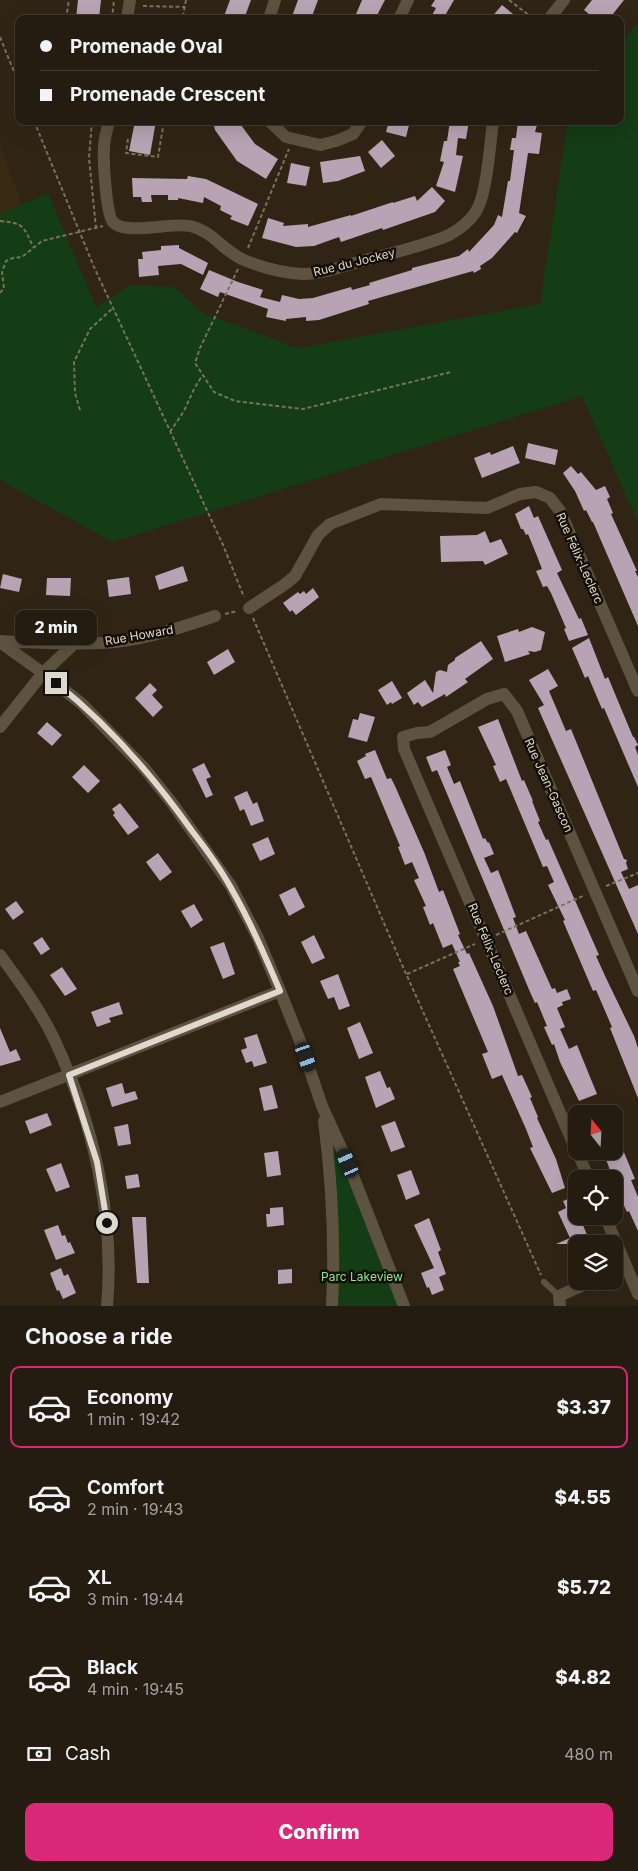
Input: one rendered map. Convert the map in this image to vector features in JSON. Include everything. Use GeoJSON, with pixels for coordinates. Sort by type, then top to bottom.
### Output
{"type":"FeatureCollection","features":[{"type":"Feature","properties":{"kind":"street"},"geometry":{"type":"LineString","coordinates":[[128,15],[130,0]]}},
{"type":"Feature","properties":{"kind":"street"},"geometry":{"type":"LineString","coordinates":[[270,15],[275,0]]}},
{"type":"Feature","properties":{"kind":"street"},"geometry":{"type":"LineString","coordinates":[[401,15],[408,0]]}},
{"type":"Feature","properties":{"kind":"street"},"geometry":{"type":"LineString","coordinates":[[552,15],[564,0]]}},
{"type":"Feature","properties":{"kind":"street"},"geometry":{"type":"LineString","coordinates":[[108,125],[104,147],[108,201],[113,222]]}},
{"type":"Feature","properties":{"kind":"street"},"geometry":{"type":"LineString","coordinates":[[273,125],[286,137],[293,140],[320,145],[354,134],[360,125]]}},
{"type":"Feature","properties":{"kind":"street","name":"Rue du Jockey"},"geometry":{"type":"LineString","coordinates":[[113,222],[121,227],[134,228],[177,224],[191,226],[204,230],[242,260],[283,271],[303,274],[340,267],[449,235],[468,222],[477,210],[484,193],[492,125]]}},
{"type":"Feature","properties":{"kind":"street","name":"Rue Félix-Leclerc"},"geometry":{"type":"LineString","coordinates":[[249,608],[284,586],[295,576],[318,535],[330,524],[381,504],[487,508],[520,494],[536,492],[550,498],[560,511],[638,691]]}},
{"type":"Feature","properties":{"kind":"street","name":"Rue Howard"},"geometry":{"type":"LineString","coordinates":[[0,642],[75,644],[117,642],[186,626],[215,616]]}},
{"type":"Feature","properties":{"kind":"street"},"geometry":{"type":"LineString","coordinates":[[0,642],[82,704],[117,739],[144,768],[172,803],[230,886],[258,938],[280,991],[300,1041],[322,1106],[348,1163],[404,1306]]}},
{"type":"Feature","properties":{"kind":"street"},"geometry":{"type":"LineString","coordinates":[[0,727],[43,673],[75,644]]}},
{"type":"Feature","properties":{"kind":"street","name":"Rue Jean-Gascon"},"geometry":{"type":"LineString","coordinates":[[404,749],[403,737],[430,732],[487,699],[504,694],[516,711],[638,991]]}},
{"type":"Feature","properties":{"kind":"street","name":"Rue Félix-Leclerc"},"geometry":{"type":"LineString","coordinates":[[404,749],[568,1130]]}},
{"type":"Feature","properties":{"kind":"street"},"geometry":{"type":"LineString","coordinates":[[0,955],[32,1002],[54,1040],[69,1075],[97,1162],[106,1208],[109,1253],[107,1306]]}},
{"type":"Feature","properties":{"kind":"street"},"geometry":{"type":"LineString","coordinates":[[0,1102],[280,991]]}},
{"type":"Feature","properties":{"kind":"street"},"geometry":{"type":"LineString","coordinates":[[322,1106],[328,1154],[333,1242],[332,1306]]}},
{"type":"Feature","properties":{"kind":"street"},"geometry":{"type":"LineString","coordinates":[[623,1273],[638,1294]]}},
{"type":"Feature","properties":{"kind":"street"},"geometry":{"type":"LineString","coordinates":[[560,1301],[578,1290]]}},
{"type":"Feature","properties":{"kind":"lane"},"geometry":{"type":"LineString","coordinates":[[544,1282],[560,1301]]}},
{"type":"Feature","properties":{"kind":"path"},"geometry":{"type":"LineString","coordinates":[[67,15],[69,0]]}},
{"type":"Feature","properties":{"kind":"path"},"geometry":{"type":"LineString","coordinates":[[112,15],[114,0]]}},
{"type":"Feature","properties":{"kind":"path"},"geometry":{"type":"LineString","coordinates":[[182,15],[186,0]]}},
{"type":"Feature","properties":{"kind":"path"},"geometry":{"type":"LineString","coordinates":[[510,0],[529,15]]}},
{"type":"Feature","properties":{"kind":"path"},"geometry":{"type":"LineString","coordinates":[[143,6],[184,7]]}},
{"type":"Feature","properties":{"kind":"path"},"geometry":{"type":"LineString","coordinates":[[0,38],[15,74]]}},
{"type":"Feature","properties":{"kind":"path"},"geometry":{"type":"LineString","coordinates":[[36,125],[113,308],[222,545],[407,974],[544,1282]]}},
{"type":"Feature","properties":{"kind":"path"},"geometry":{"type":"LineString","coordinates":[[91,125],[89,158],[96,228]]}},
{"type":"Feature","properties":{"kind":"path"},"geometry":{"type":"LineString","coordinates":[[128,139],[126,153],[158,157],[163,125]]}},
{"type":"Feature","properties":{"kind":"path"},"geometry":{"type":"LineString","coordinates":[[246,252],[293,140]]}},
{"type":"Feature","properties":{"kind":"path"},"geometry":{"type":"LineString","coordinates":[[0,221],[16,222],[26,233],[33,247]]}},
{"type":"Feature","properties":{"kind":"path"},"geometry":{"type":"LineString","coordinates":[[0,293],[4,288],[2,272],[6,261],[22,257],[42,241],[113,222]]}},
{"type":"Feature","properties":{"kind":"path"},"geometry":{"type":"LineString","coordinates":[[239,267],[200,348],[195,364],[214,392],[235,401],[303,409],[451,372]]}},
{"type":"Feature","properties":{"kind":"path"},"geometry":{"type":"LineString","coordinates":[[80,410],[74,393],[74,362],[90,329],[113,308]]}},
{"type":"Feature","properties":{"kind":"path"},"geometry":{"type":"LineString","coordinates":[[170,432],[184,411],[202,375]]}},
{"type":"Feature","properties":{"kind":"path"},"geometry":{"type":"LineString","coordinates":[[215,616],[249,608]]}},
{"type":"Feature","properties":{"kind":"path"},"geometry":{"type":"LineString","coordinates":[[407,974],[638,873]]}},
{"type":"Feature","properties":{"kind":"shaded area"},"geometry":{"type":"Polygon","coordinates":[[[0,146],[22,205],[0,214],[0,146]]]}},
{"type":"Feature","properties":{"kind":"green space"},"geometry":{"type":"Polygon","coordinates":[[[638,22],[638,523],[582,396],[113,542],[0,480],[0,214],[48,193],[96,307],[131,285],[174,287],[203,313],[298,348],[540,304],[567,125],[624,125],[624,39],[638,22]]]}},
{"type":"Feature","properties":{"kind":"green space","name":"Parc Lakeview"},"geometry":{"type":"Polygon","coordinates":[[[322,1106],[404,1306],[332,1306],[322,1106]]]}},
{"type":"Feature","properties":{"kind":"building"},"geometry":{"type":"Polygon","coordinates":[[[78,0],[101,0],[99,15],[76,15],[78,0]]]}},
{"type":"Feature","properties":{"kind":"building"},"geometry":{"type":"Polygon","coordinates":[[[230,0],[251,0],[245,15],[224,15],[230,0]]]}},
{"type":"Feature","properties":{"kind":"building"},"geometry":{"type":"Polygon","coordinates":[[[298,0],[318,0],[312,15],[292,15],[298,0]]]}},
{"type":"Feature","properties":{"kind":"building"},"geometry":{"type":"Polygon","coordinates":[[[362,0],[385,0],[377,15],[356,15],[362,0]]]}},
{"type":"Feature","properties":{"kind":"building"},"geometry":{"type":"Polygon","coordinates":[[[435,0],[454,0],[445,15],[432,15],[436,8],[431,6],[435,0]]]}},
{"type":"Feature","properties":{"kind":"building"},"geometry":{"type":"Polygon","coordinates":[[[592,0],[624,0],[612,15],[590,15],[584,10],[592,0]]]}},
{"type":"Feature","properties":{"kind":"building"},"geometry":{"type":"Polygon","coordinates":[[[502,5],[514,15],[493,15],[502,5]]]}},
{"type":"Feature","properties":{"kind":"building"},"geometry":{"type":"Polygon","coordinates":[[[134,125],[155,125],[150,155],[129,151],[134,125]]]}},
{"type":"Feature","properties":{"kind":"building"},"geometry":{"type":"Polygon","coordinates":[[[214,125],[241,125],[255,144],[278,159],[266,179],[237,161],[215,130],[214,125]]]}},
{"type":"Feature","properties":{"kind":"building"},"geometry":{"type":"Polygon","coordinates":[[[388,125],[409,125],[406,137],[386,132],[388,125]]]}},
{"type":"Feature","properties":{"kind":"building"},"geometry":{"type":"Polygon","coordinates":[[[449,125],[468,125],[466,139],[458,138],[456,155],[463,156],[455,192],[436,186],[444,162],[440,161],[444,141],[447,141],[449,125]]]}},
{"type":"Feature","properties":{"kind":"building"},"geometry":{"type":"Polygon","coordinates":[[[518,125],[537,125],[535,132],[542,133],[539,154],[528,153],[519,213],[526,216],[517,233],[515,232],[492,258],[480,266],[481,269],[474,273],[473,271],[368,301],[369,304],[319,320],[306,321],[306,317],[286,319],[286,321],[266,317],[268,309],[220,292],[218,297],[200,289],[209,270],[263,290],[260,297],[280,302],[282,295],[299,299],[313,298],[351,287],[352,290],[370,285],[369,283],[412,270],[412,268],[459,256],[468,249],[469,252],[494,225],[498,215],[502,217],[508,181],[510,181],[514,150],[510,150],[512,138],[516,138],[518,125]]]}},
{"type":"Feature","properties":{"kind":"building"},"geometry":{"type":"Polygon","coordinates":[[[382,140],[395,156],[381,168],[368,152],[382,140]]]}},
{"type":"Feature","properties":{"kind":"building"},"geometry":{"type":"Polygon","coordinates":[[[360,156],[365,171],[338,181],[323,183],[320,162],[360,156]]]}},
{"type":"Feature","properties":{"kind":"building"},"geometry":{"type":"Polygon","coordinates":[[[291,163],[310,167],[306,186],[287,183],[291,163]]]}},
{"type":"Feature","properties":{"kind":"building"},"geometry":{"type":"Polygon","coordinates":[[[188,176],[206,179],[258,204],[248,226],[230,219],[232,216],[220,210],[221,206],[204,197],[203,203],[178,198],[178,200],[168,200],[168,195],[151,195],[152,202],[142,202],[141,197],[133,197],[132,178],[187,179],[188,176]]]}},
{"type":"Feature","properties":{"kind":"building"},"geometry":{"type":"Polygon","coordinates":[[[432,187],[445,201],[435,212],[383,230],[382,228],[341,242],[339,237],[314,246],[296,247],[262,238],[268,218],[284,223],[283,226],[308,224],[308,227],[415,196],[417,201],[432,187]]]}},
{"type":"Feature","properties":{"kind":"building"},"geometry":{"type":"Polygon","coordinates":[[[179,245],[179,248],[208,263],[203,275],[181,264],[158,266],[159,275],[139,277],[138,259],[143,259],[142,252],[161,250],[161,246],[179,245]]]}},
{"type":"Feature","properties":{"kind":"building"},"geometry":{"type":"Polygon","coordinates":[[[528,443],[558,450],[555,465],[525,458],[528,443]]]}},
{"type":"Feature","properties":{"kind":"building"},"geometry":{"type":"Polygon","coordinates":[[[513,446],[520,463],[482,478],[474,458],[490,452],[491,455],[513,446]]]}},
{"type":"Feature","properties":{"kind":"building"},"geometry":{"type":"Polygon","coordinates":[[[571,466],[578,474],[581,472],[596,490],[605,486],[610,497],[607,499],[613,513],[611,514],[637,571],[635,571],[638,577],[638,626],[593,522],[586,510],[584,511],[575,491],[563,473],[571,466]]]}},
{"type":"Feature","properties":{"kind":"building"},"geometry":{"type":"Polygon","coordinates":[[[529,506],[534,518],[538,516],[562,570],[557,573],[588,635],[569,641],[564,629],[566,628],[551,593],[547,586],[543,587],[536,571],[542,569],[528,534],[526,535],[523,529],[521,529],[515,514],[529,506]]]}},
{"type":"Feature","properties":{"kind":"building"},"geometry":{"type":"Polygon","coordinates":[[[485,531],[490,543],[501,539],[508,554],[485,565],[483,561],[441,562],[440,536],[477,535],[485,531]]]}},
{"type":"Feature","properties":{"kind":"building"},"geometry":{"type":"Polygon","coordinates":[[[183,566],[188,581],[159,590],[155,576],[183,566]]]}},
{"type":"Feature","properties":{"kind":"building"},"geometry":{"type":"Polygon","coordinates":[[[3,574],[22,579],[19,592],[0,588],[3,574]]]}},
{"type":"Feature","properties":{"kind":"building"},"geometry":{"type":"Polygon","coordinates":[[[129,577],[131,594],[109,597],[107,580],[129,577]]]}},
{"type":"Feature","properties":{"kind":"building"},"geometry":{"type":"Polygon","coordinates":[[[47,578],[71,578],[70,596],[46,595],[47,578]]]}},
{"type":"Feature","properties":{"kind":"building"},"geometry":{"type":"Polygon","coordinates":[[[313,588],[319,597],[296,615],[292,610],[290,612],[283,603],[298,592],[300,594],[304,591],[306,594],[313,588]]]}},
{"type":"Feature","properties":{"kind":"building"},"geometry":{"type":"Polygon","coordinates":[[[532,627],[545,632],[541,650],[535,652],[528,651],[530,654],[505,662],[497,636],[518,629],[519,632],[532,627]]]}},
{"type":"Feature","properties":{"kind":"building"},"geometry":{"type":"Polygon","coordinates":[[[589,638],[605,679],[608,677],[638,745],[635,747],[638,755],[638,787],[604,708],[602,709],[588,676],[585,678],[572,648],[589,638]]]}},
{"type":"Feature","properties":{"kind":"building"},"geometry":{"type":"Polygon","coordinates":[[[481,641],[493,659],[465,679],[468,682],[446,697],[445,694],[422,707],[418,702],[414,705],[407,693],[425,680],[433,693],[436,672],[440,670],[447,672],[448,665],[455,658],[481,641]]]}},
{"type":"Feature","properties":{"kind":"building"},"geometry":{"type":"Polygon","coordinates":[[[228,649],[235,662],[214,675],[207,662],[228,649]]]}},
{"type":"Feature","properties":{"kind":"building"},"geometry":{"type":"Polygon","coordinates":[[[548,669],[558,686],[549,691],[566,731],[571,729],[624,859],[627,860],[628,869],[621,872],[629,889],[638,885],[638,934],[538,708],[544,705],[529,680],[548,669]]]}},
{"type":"Feature","properties":{"kind":"building"},"geometry":{"type":"Polygon","coordinates":[[[392,681],[402,698],[387,705],[378,690],[392,681]]]}},
{"type":"Feature","properties":{"kind":"building"},"geometry":{"type":"Polygon","coordinates":[[[150,683],[157,690],[152,695],[163,707],[153,717],[135,698],[150,683]]]}},
{"type":"Feature","properties":{"kind":"building"},"geometry":{"type":"Polygon","coordinates":[[[360,713],[375,717],[367,742],[348,737],[353,719],[358,720],[360,713]]]}},
{"type":"Feature","properties":{"kind":"building"},"geometry":{"type":"Polygon","coordinates":[[[498,719],[522,781],[524,780],[533,801],[540,821],[538,822],[546,840],[548,839],[599,955],[596,956],[634,1036],[638,1048],[638,1098],[610,1028],[612,1027],[596,990],[593,991],[563,921],[565,920],[548,885],[554,882],[547,866],[543,867],[506,779],[500,782],[493,766],[496,765],[478,727],[498,719]]]}},
{"type":"Feature","properties":{"kind":"building"},"geometry":{"type":"Polygon","coordinates":[[[47,722],[62,735],[52,746],[37,733],[47,722]]]}},
{"type":"Feature","properties":{"kind":"building"},"geometry":{"type":"Polygon","coordinates":[[[375,750],[387,779],[391,778],[395,786],[439,892],[443,890],[460,934],[458,935],[467,954],[469,953],[493,1006],[518,1076],[522,1075],[532,1097],[530,1098],[537,1118],[556,1159],[565,1188],[552,1193],[530,1148],[533,1147],[502,1075],[492,1079],[482,1054],[488,1052],[453,969],[460,966],[458,962],[460,962],[452,944],[443,948],[433,923],[430,925],[423,907],[426,906],[414,880],[419,878],[412,862],[405,865],[398,847],[400,846],[371,777],[365,779],[357,761],[366,756],[365,754],[375,750]]]}},
{"type":"Feature","properties":{"kind":"building"},"geometry":{"type":"Polygon","coordinates":[[[445,750],[451,765],[447,767],[454,784],[460,781],[483,839],[485,838],[489,842],[494,854],[484,858],[491,873],[498,870],[516,917],[513,918],[519,934],[526,931],[552,989],[555,988],[557,993],[567,989],[571,999],[562,1002],[563,1005],[557,1008],[565,1027],[560,1029],[569,1049],[577,1045],[597,1094],[579,1101],[560,1062],[554,1044],[552,1045],[544,1027],[547,1026],[537,1002],[535,1003],[530,992],[437,770],[432,772],[426,757],[445,750]]]}},
{"type":"Feature","properties":{"kind":"building"},"geometry":{"type":"Polygon","coordinates":[[[204,763],[211,777],[206,779],[213,795],[206,798],[192,769],[204,763]]]}},
{"type":"Feature","properties":{"kind":"building"},"geometry":{"type":"Polygon","coordinates":[[[84,765],[100,781],[88,793],[72,777],[84,765]]]}},
{"type":"Feature","properties":{"kind":"building"},"geometry":{"type":"Polygon","coordinates":[[[247,791],[253,804],[257,802],[264,821],[251,826],[244,809],[240,811],[234,797],[247,791]]]}},
{"type":"Feature","properties":{"kind":"building"},"geometry":{"type":"Polygon","coordinates":[[[120,803],[139,827],[128,835],[113,815],[115,813],[112,809],[120,803]]]}},
{"type":"Feature","properties":{"kind":"building"},"geometry":{"type":"Polygon","coordinates":[[[268,837],[275,854],[260,861],[252,844],[268,837]]]}},
{"type":"Feature","properties":{"kind":"building"},"geometry":{"type":"Polygon","coordinates":[[[158,853],[172,872],[160,881],[146,862],[158,853]]]}},
{"type":"Feature","properties":{"kind":"building"},"geometry":{"type":"Polygon","coordinates":[[[295,887],[305,907],[289,916],[279,895],[295,887]]]}},
{"type":"Feature","properties":{"kind":"building"},"geometry":{"type":"Polygon","coordinates":[[[16,901],[24,912],[13,920],[5,909],[16,901]]]}},
{"type":"Feature","properties":{"kind":"building"},"geometry":{"type":"Polygon","coordinates":[[[194,904],[203,920],[191,928],[181,911],[194,904]]]}},
{"type":"Feature","properties":{"kind":"building"},"geometry":{"type":"Polygon","coordinates":[[[314,935],[325,958],[312,964],[301,942],[314,935]]]}},
{"type":"Feature","properties":{"kind":"building"},"geometry":{"type":"Polygon","coordinates":[[[42,937],[50,949],[41,955],[33,943],[42,937]]]}},
{"type":"Feature","properties":{"kind":"building"},"geometry":{"type":"Polygon","coordinates":[[[224,942],[235,974],[223,979],[210,947],[224,942]]]}},
{"type":"Feature","properties":{"kind":"building"},"geometry":{"type":"Polygon","coordinates":[[[62,967],[77,989],[65,996],[50,975],[62,967]]]}},
{"type":"Feature","properties":{"kind":"building"},"geometry":{"type":"Polygon","coordinates":[[[338,974],[350,1006],[339,1010],[334,997],[328,999],[320,981],[338,974]]]}},
{"type":"Feature","properties":{"kind":"building"},"geometry":{"type":"Polygon","coordinates":[[[119,1002],[123,1014],[109,1018],[111,1022],[97,1027],[91,1012],[119,1002]]]}},
{"type":"Feature","properties":{"kind":"building"},"geometry":{"type":"Polygon","coordinates":[[[360,1022],[373,1053],[359,1059],[347,1028],[360,1022]]]}},
{"type":"Feature","properties":{"kind":"building"},"geometry":{"type":"Polygon","coordinates":[[[0,1028],[10,1052],[16,1049],[21,1060],[0,1066],[0,1028]]]}},
{"type":"Feature","properties":{"kind":"building"},"geometry":{"type":"Polygon","coordinates":[[[257,1034],[267,1063],[254,1067],[252,1061],[246,1063],[241,1050],[247,1048],[244,1038],[257,1034]]]}},
{"type":"Feature","properties":{"kind":"building"},"geometry":{"type":"Polygon","coordinates":[[[380,1071],[387,1088],[390,1087],[395,1099],[376,1108],[365,1077],[380,1071]]]}},
{"type":"Feature","properties":{"kind":"building"},"geometry":{"type":"Polygon","coordinates":[[[122,1083],[125,1094],[135,1091],[138,1099],[112,1107],[106,1088],[122,1083]]]}},
{"type":"Feature","properties":{"kind":"building"},"geometry":{"type":"Polygon","coordinates":[[[272,1085],[278,1108],[264,1111],[259,1088],[272,1085]]]}},
{"type":"Feature","properties":{"kind":"building"},"geometry":{"type":"Polygon","coordinates":[[[47,1113],[52,1125],[30,1134],[25,1121],[47,1113]]]}},
{"type":"Feature","properties":{"kind":"building"},"geometry":{"type":"Polygon","coordinates":[[[395,1121],[405,1147],[391,1152],[381,1126],[395,1121]]]}},
{"type":"Feature","properties":{"kind":"building"},"geometry":{"type":"Polygon","coordinates":[[[128,1124],[131,1144],[118,1146],[114,1127],[128,1124]]]}},
{"type":"Feature","properties":{"kind":"building"},"geometry":{"type":"Polygon","coordinates":[[[623,1150],[635,1179],[631,1180],[638,1197],[638,1231],[629,1211],[627,1212],[623,1204],[623,1170],[610,1170],[606,1160],[623,1160],[623,1150]]]}},
{"type":"Feature","properties":{"kind":"building"},"geometry":{"type":"Polygon","coordinates":[[[278,1151],[281,1175],[267,1177],[264,1153],[278,1151]]]}},
{"type":"Feature","properties":{"kind":"building"},"geometry":{"type":"Polygon","coordinates":[[[61,1163],[70,1187],[56,1192],[46,1169],[61,1163]]]}},
{"type":"Feature","properties":{"kind":"building"},"geometry":{"type":"Polygon","coordinates":[[[411,1170],[420,1194],[406,1200],[397,1175],[411,1170]]]}},
{"type":"Feature","properties":{"kind":"building"},"geometry":{"type":"Polygon","coordinates":[[[138,1174],[140,1187],[127,1189],[125,1176],[138,1174]]]}},
{"type":"Feature","properties":{"kind":"building"},"geometry":{"type":"Polygon","coordinates":[[[568,1199],[568,1225],[583,1225],[587,1235],[569,1235],[558,1212],[566,1208],[563,1201],[568,1199]]]}},
{"type":"Feature","properties":{"kind":"building"},"geometry":{"type":"Polygon","coordinates":[[[283,1207],[284,1225],[267,1227],[266,1214],[270,1214],[270,1208],[283,1207]]]}},
{"type":"Feature","properties":{"kind":"building"},"geometry":{"type":"Polygon","coordinates":[[[132,1217],[146,1217],[149,1283],[137,1283],[132,1217]]]}},
{"type":"Feature","properties":{"kind":"building"},"geometry":{"type":"Polygon","coordinates":[[[429,1218],[441,1250],[438,1252],[446,1274],[439,1277],[444,1290],[432,1295],[421,1273],[434,1268],[414,1225],[429,1218]]]}},
{"type":"Feature","properties":{"kind":"building"},"geometry":{"type":"Polygon","coordinates":[[[58,1225],[62,1236],[65,1235],[75,1253],[56,1260],[44,1230],[58,1225]]]}},
{"type":"Feature","properties":{"kind":"building"},"geometry":{"type":"Polygon","coordinates":[[[568,1239],[568,1244],[556,1244],[568,1239]]]}},
{"type":"Feature","properties":{"kind":"building"},"geometry":{"type":"Polygon","coordinates":[[[61,1268],[64,1276],[68,1274],[76,1293],[63,1299],[59,1290],[57,1291],[50,1273],[61,1268]]]}},
{"type":"Feature","properties":{"kind":"building"},"geometry":{"type":"Polygon","coordinates":[[[292,1269],[292,1283],[278,1284],[278,1270],[292,1269]]]}},
{"type":"Feature","properties":{"kind":"route"},"geometry":{"type":"LineString","coordinates":[[56,683],[82,704],[144,768],[201,842],[230,886],[258,938],[280,991],[69,1075],[97,1162],[107,1223]]}}]}
